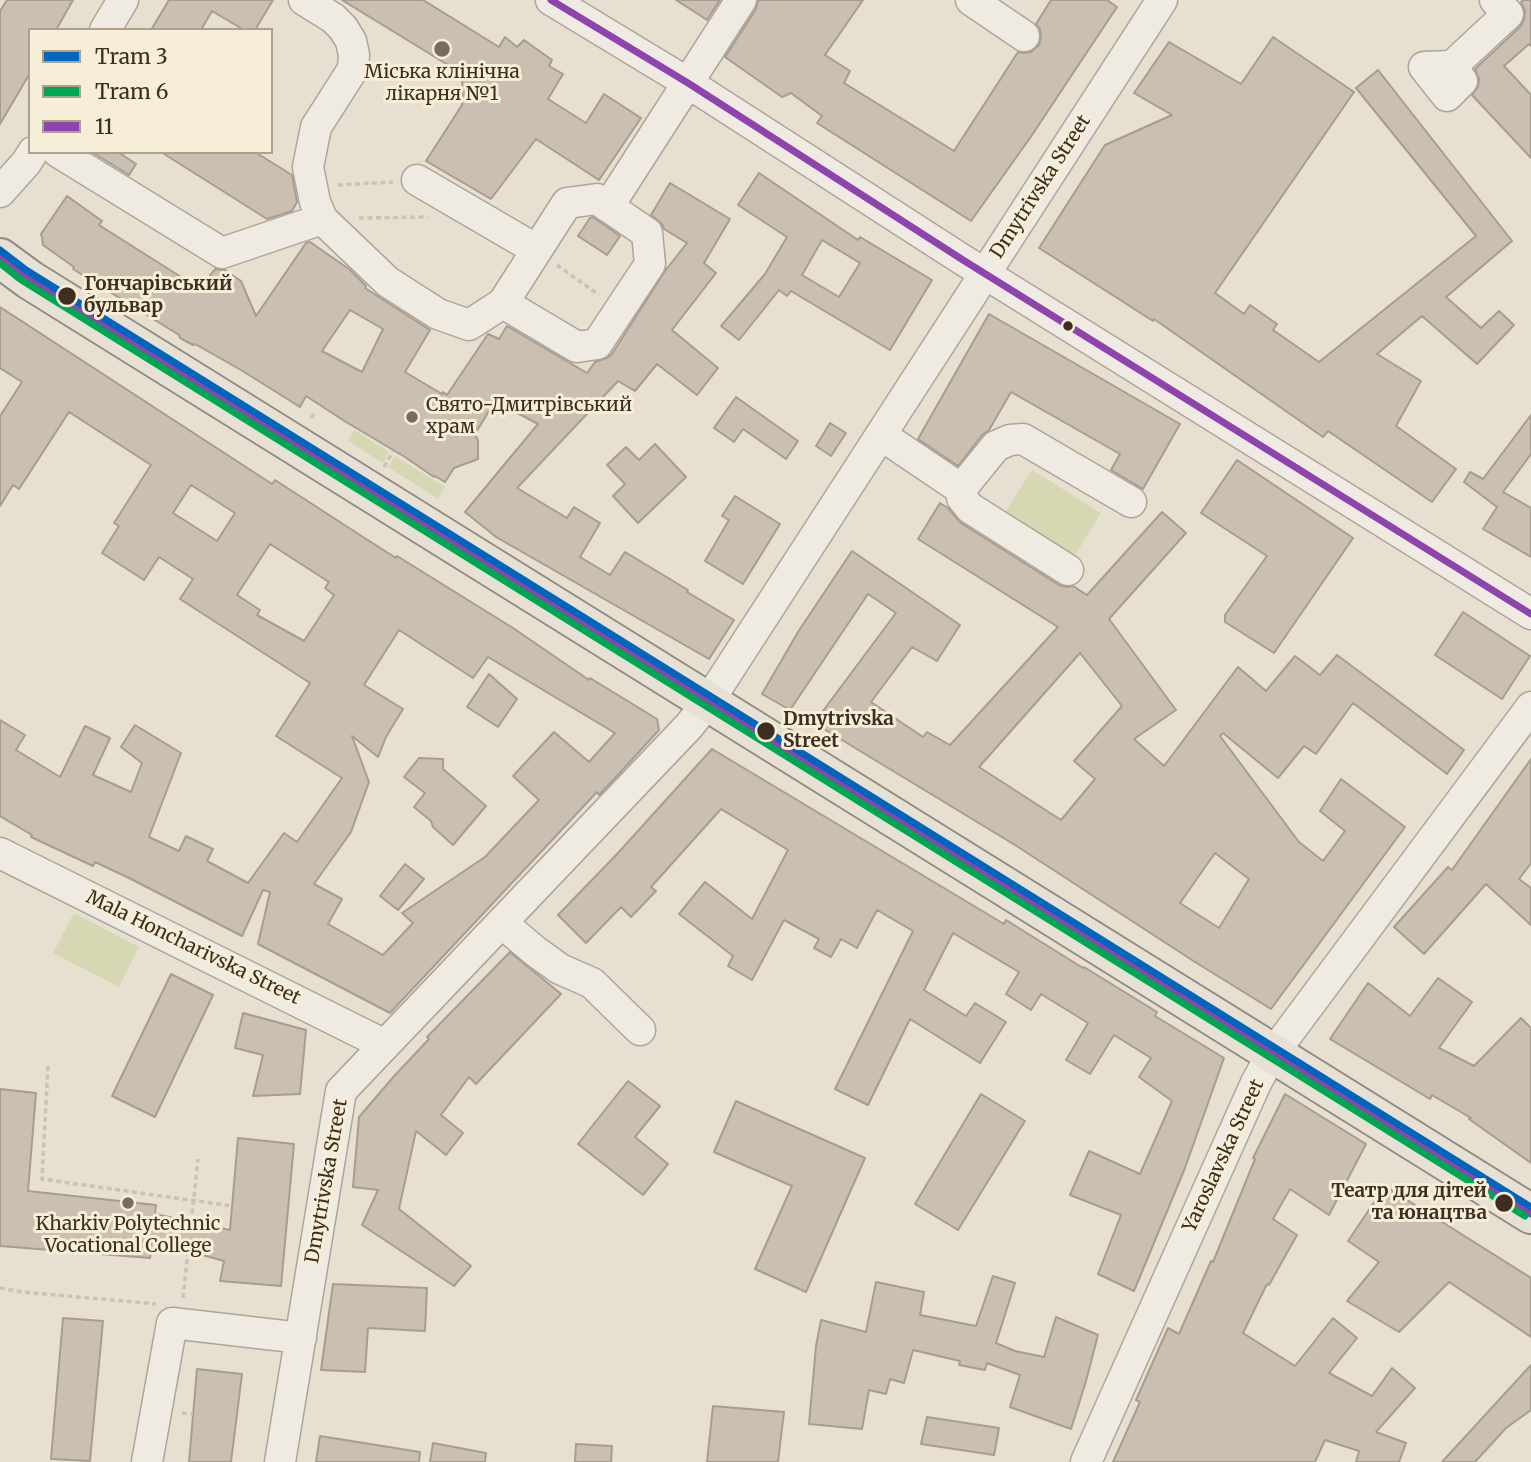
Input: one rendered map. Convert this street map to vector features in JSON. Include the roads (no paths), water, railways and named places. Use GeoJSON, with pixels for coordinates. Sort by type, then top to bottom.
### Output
{"type":"FeatureCollection","features":[{"type":"Feature","properties":{"kind":"main road"},"geometry":{"type":"LineString","coordinates":[[0,258],[30,280],[1531,1214]]}},
{"type":"Feature","properties":{"kind":"street"},"geometry":{"type":"LineString","coordinates":[[304,0],[333,18],[343,28],[351,41],[354,55],[353,69],[316,127],[308,167],[315,202],[322,219],[388,282],[438,314],[470,325],[503,303],[567,203],[597,200],[647,233],[650,264],[597,344],[577,347],[503,303]]}},
{"type":"Feature","properties":{"kind":"street"},"geometry":{"type":"LineString","coordinates":[[551,0],[688,83],[1531,614]]}},
{"type":"Feature","properties":{"kind":"street"},"geometry":{"type":"LineString","coordinates":[[608,207],[741,0]]}},
{"type":"Feature","properties":{"kind":"street"},"geometry":{"type":"LineString","coordinates":[[971,0],[1024,36]]}},
{"type":"Feature","properties":{"kind":"street","name":"Dmytrivska Street"},"geometry":{"type":"LineString","coordinates":[[280,1462],[341,1091],[690,726],[1162,0]]}},
{"type":"Feature","properties":{"kind":"street"},"geometry":{"type":"LineString","coordinates":[[1452,66],[1508,14],[1495,0]]}},
{"type":"Feature","properties":{"kind":"street"},"geometry":{"type":"LineString","coordinates":[[0,192],[32,154]]}},
{"type":"Feature","properties":{"kind":"street"},"geometry":{"type":"LineString","coordinates":[[61,154],[222,253],[322,219]]}},
{"type":"Feature","properties":{"kind":"street"},"geometry":{"type":"LineString","coordinates":[[417,180],[537,250]]}},
{"type":"Feature","properties":{"kind":"street"},"geometry":{"type":"LineString","coordinates":[[881,435],[961,489]]}},
{"type":"Feature","properties":{"kind":"street"},"geometry":{"type":"LineString","coordinates":[[1068,570],[970,508],[962,498],[961,489],[996,446],[1010,440],[1023,439],[1131,502]]}},
{"type":"Feature","properties":{"kind":"street","name":"Yaroslavska Street"},"geometry":{"type":"LineString","coordinates":[[1086,1462],[1256,1083],[1273,1054],[1531,707]]}},
{"type":"Feature","properties":{"kind":"street","name":"Mala Honcharivska Street"},"geometry":{"type":"LineString","coordinates":[[0,853],[385,1045]]}},
{"type":"Feature","properties":{"kind":"street"},"geometry":{"type":"LineString","coordinates":[[502,922],[560,969],[592,983],[640,1030]]}},
{"type":"Feature","properties":{"kind":"street"},"geometry":{"type":"LineString","coordinates":[[147,1462],[172,1324],[300,1338]]}},
{"type":"Feature","properties":{"kind":"tram line","name":"3"},"geometry":{"type":"LineString","coordinates":[[0,250],[26,270],[1531,1207]]}},
{"type":"Feature","properties":{"kind":"tram line","name":"6"},"geometry":{"type":"LineString","coordinates":[[0,263],[20,279],[1525,1216]]}},
{"type":"Feature","properties":{"kind":"place","name":"Міська клінічна лікарня №1"},"geometry":{"type":"Point","coordinates":[442,49]}},
{"type":"Feature","properties":{"kind":"place","name":"Гончарівський бульвар"},"geometry":{"type":"Point","coordinates":[67,296]}},
{"type":"Feature","properties":{"kind":"place","name":"Свято-Дмитрівський храм"},"geometry":{"type":"Point","coordinates":[412,417]}},
{"type":"Feature","properties":{"kind":"place","name":"Dmytrivska Street"},"geometry":{"type":"Point","coordinates":[766,731]}},
{"type":"Feature","properties":{"kind":"place","name":"Kharkiv Polytechnic Vocational College"},"geometry":{"type":"Point","coordinates":[128,1203]}},
{"type":"Feature","properties":{"kind":"place","name":"Театр для дітей та юнацтва"},"geometry":{"type":"Point","coordinates":[1504,1203]}}]}
